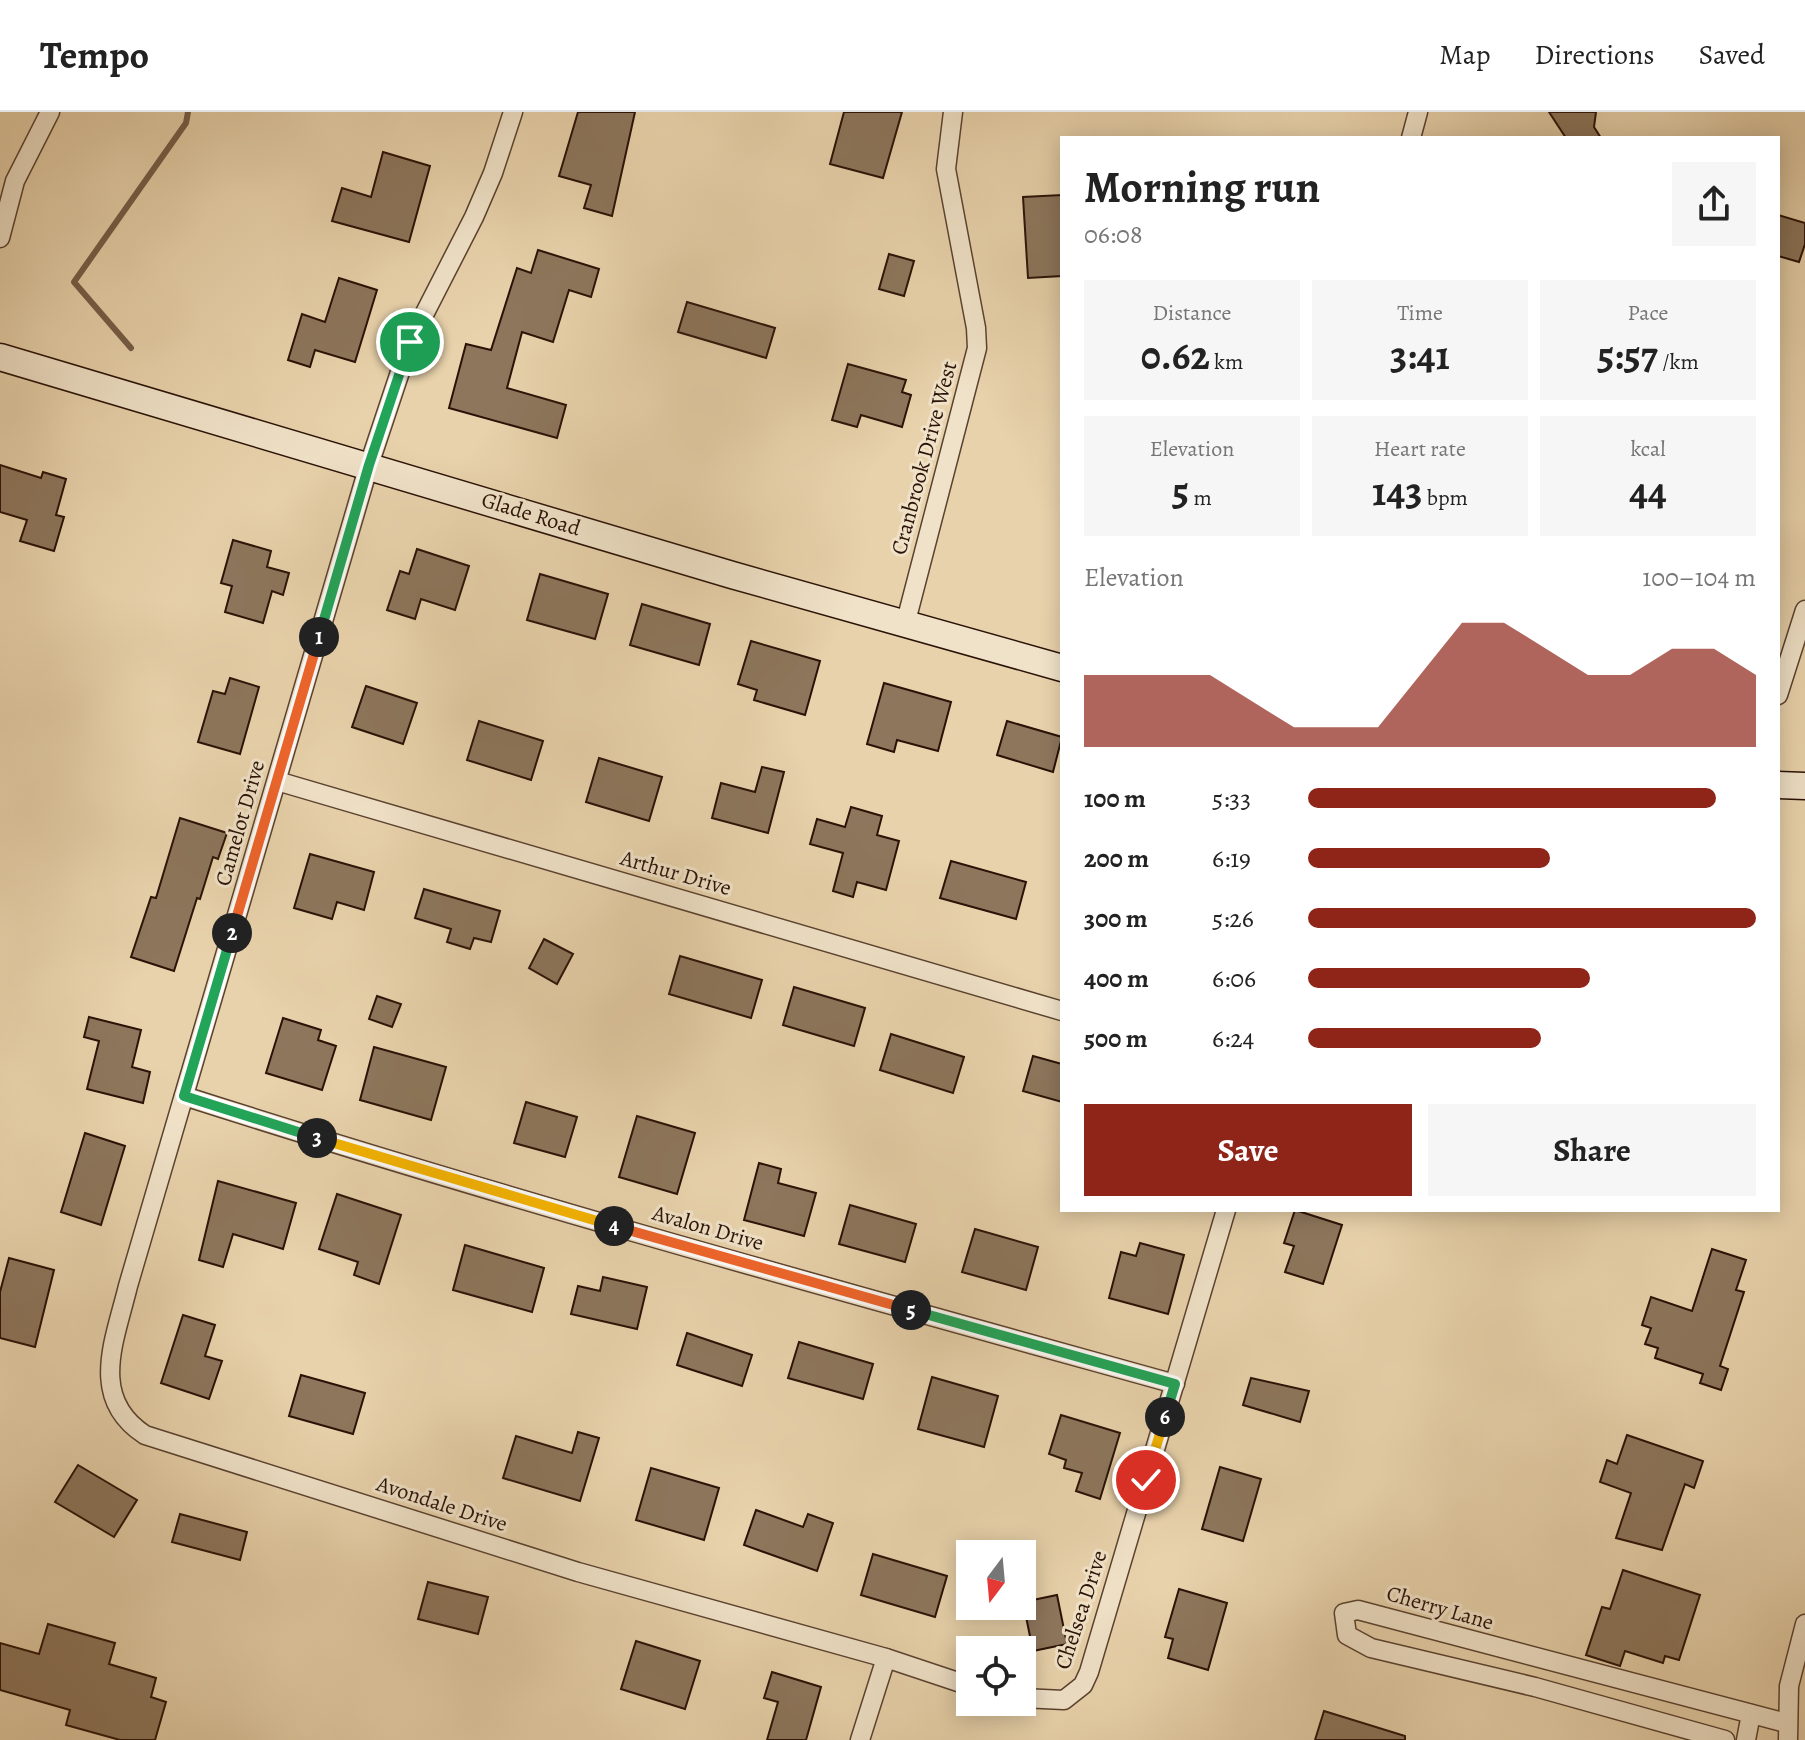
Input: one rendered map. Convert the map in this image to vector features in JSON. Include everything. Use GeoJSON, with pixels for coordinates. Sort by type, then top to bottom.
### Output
{"type":"FeatureCollection","features":[{"type":"Feature","properties":{"kind":"main road","name":"Glade Road"},"geometry":{"type":"LineString","coordinates":[[0,357],[905,625],[1060,667]]}},
{"type":"Feature","properties":{"kind":"main road"},"geometry":{"type":"LineString","coordinates":[[1780,785],[1805,786]]}},
{"type":"Feature","properties":{"kind":"street"},"geometry":{"type":"LineString","coordinates":[[0,238],[7,186],[50,112]]}},
{"type":"Feature","properties":{"kind":"street","name":"Camelot Drive"},"geometry":{"type":"LineString","coordinates":[[128,1286],[369,465],[410,342],[479,206],[513,112]]}},
{"type":"Feature","properties":{"kind":"street","name":"Cranbrook Drive West"},"geometry":{"type":"LineString","coordinates":[[905,625],[977,348],[976,328],[946,169],[953,112]]}},
{"type":"Feature","properties":{"kind":"street"},"geometry":{"type":"LineString","coordinates":[[1412,136],[1418,112]]}},
{"type":"Feature","properties":{"kind":"street"},"geometry":{"type":"LineString","coordinates":[[1780,689],[1805,610]]}},
{"type":"Feature","properties":{"kind":"street","name":"Arthur Drive"},"geometry":{"type":"LineString","coordinates":[[277,781],[1060,1010]]}},
{"type":"Feature","properties":{"kind":"street","name":"Avalon Drive"},"geometry":{"type":"LineString","coordinates":[[184,1096],[755,1267],[1175,1384]]}},
{"type":"Feature","properties":{"kind":"street","name":"Chelsea Drive"},"geometry":{"type":"LineString","coordinates":[[1036,1699],[1064,1700],[1083,1685],[1225,1212]]}},
{"type":"Feature","properties":{"kind":"street","name":"Avondale Drive"},"geometry":{"type":"LineString","coordinates":[[128,1286],[109,1382],[112,1398],[129,1425],[145,1435],[578,1572],[886,1658]]}},
{"type":"Feature","properties":{"kind":"street","name":"Cherry Lane"},"geometry":{"type":"LineString","coordinates":[[1725,1740],[1535,1687],[1371,1648],[1347,1635],[1344,1613],[1358,1610],[1751,1714],[1787,1732]]}},
{"type":"Feature","properties":{"kind":"street"},"geometry":{"type":"LineString","coordinates":[[1787,1732],[1789,1686],[1805,1624]]}},
{"type":"Feature","properties":{"kind":"street"},"geometry":{"type":"LineString","coordinates":[[860,1740],[886,1658],[956,1681]]}},
{"type":"Feature","properties":{"kind":"street"},"geometry":{"type":"LineString","coordinates":[[1746,1740],[1751,1714]]}},
{"type":"Feature","properties":{"kind":"building"},"geometry":{"type":"Polygon","coordinates":[[[578,112],[635,112],[612,216],[584,208],[591,185],[559,176],[578,112]]]}},
{"type":"Feature","properties":{"kind":"building"},"geometry":{"type":"Polygon","coordinates":[[[844,112],[902,112],[883,178],[830,164],[844,112]]]}},
{"type":"Feature","properties":{"kind":"building"},"geometry":{"type":"Polygon","coordinates":[[[1549,112],[1596,112],[1594,127],[1600,136],[1565,136],[1549,112]]]}},
{"type":"Feature","properties":{"kind":"building"},"geometry":{"type":"Polygon","coordinates":[[[383,152],[430,166],[409,242],[332,221],[342,188],[371,197],[383,152]]]}},
{"type":"Feature","properties":{"kind":"building"},"geometry":{"type":"Polygon","coordinates":[[[1060,195],[1060,276],[1028,278],[1023,197],[1060,195]]]}},
{"type":"Feature","properties":{"kind":"building"},"geometry":{"type":"Polygon","coordinates":[[[1780,216],[1805,223],[1805,244],[1799,262],[1780,257],[1780,216]]]}},
{"type":"Feature","properties":{"kind":"building"},"geometry":{"type":"Polygon","coordinates":[[[538,250],[599,269],[591,297],[569,290],[553,342],[522,332],[507,388],[566,405],[557,438],[449,408],[466,344],[491,350],[517,268],[531,273],[538,250]]]}},
{"type":"Feature","properties":{"kind":"building"},"geometry":{"type":"Polygon","coordinates":[[[889,254],[914,261],[904,296],[879,289],[889,254]]]}},
{"type":"Feature","properties":{"kind":"building"},"geometry":{"type":"Polygon","coordinates":[[[339,278],[377,290],[355,362],[315,350],[310,367],[288,360],[302,314],[325,322],[339,278]]]}},
{"type":"Feature","properties":{"kind":"building"},"geometry":{"type":"Polygon","coordinates":[[[687,302],[775,328],[766,358],[678,332],[687,302]]]}},
{"type":"Feature","properties":{"kind":"building"},"geometry":{"type":"Polygon","coordinates":[[[848,364],[906,380],[902,392],[911,395],[902,427],[861,415],[857,427],[832,420],[848,364]]]}},
{"type":"Feature","properties":{"kind":"building"},"geometry":{"type":"Polygon","coordinates":[[[0,465],[41,478],[43,472],[66,479],[56,515],[64,517],[54,551],[20,541],[27,520],[0,512],[0,465]]]}},
{"type":"Feature","properties":{"kind":"building"},"geometry":{"type":"Polygon","coordinates":[[[233,540],[271,551],[267,567],[289,573],[283,595],[272,591],[263,623],[225,612],[232,586],[221,583],[233,540]]]}},
{"type":"Feature","properties":{"kind":"building"},"geometry":{"type":"Polygon","coordinates":[[[417,549],[469,566],[455,610],[421,599],[415,619],[387,610],[400,571],[409,574],[417,549]]]}},
{"type":"Feature","properties":{"kind":"building"},"geometry":{"type":"Polygon","coordinates":[[[540,574],[608,594],[595,639],[527,620],[540,574]]]}},
{"type":"Feature","properties":{"kind":"building"},"geometry":{"type":"Polygon","coordinates":[[[642,604],[710,624],[699,665],[630,645],[642,604]]]}},
{"type":"Feature","properties":{"kind":"building"},"geometry":{"type":"Polygon","coordinates":[[[751,641],[820,661],[805,715],[754,700],[757,690],[738,684],[751,641]]]}},
{"type":"Feature","properties":{"kind":"building"},"geometry":{"type":"Polygon","coordinates":[[[230,678],[259,687],[240,754],[198,742],[213,691],[225,694],[230,678]]]}},
{"type":"Feature","properties":{"kind":"building"},"geometry":{"type":"Polygon","coordinates":[[[884,683],[951,702],[938,751],[897,740],[894,752],[867,744],[884,683]]]}},
{"type":"Feature","properties":{"kind":"building"},"geometry":{"type":"Polygon","coordinates":[[[366,686],[417,703],[403,744],[352,727],[366,686]]]}},
{"type":"Feature","properties":{"kind":"building"},"geometry":{"type":"Polygon","coordinates":[[[479,721],[543,741],[531,780],[467,760],[479,721]]]}},
{"type":"Feature","properties":{"kind":"building"},"geometry":{"type":"Polygon","coordinates":[[[1007,721],[1060,736],[1053,772],[997,755],[1007,721]]]}},
{"type":"Feature","properties":{"kind":"building"},"geometry":{"type":"Polygon","coordinates":[[[599,758],[662,777],[649,821],[586,802],[599,758]]]}},
{"type":"Feature","properties":{"kind":"building"},"geometry":{"type":"Polygon","coordinates":[[[762,767],[784,772],[768,833],[712,818],[721,783],[755,792],[762,767]]]}},
{"type":"Feature","properties":{"kind":"building"},"geometry":{"type":"Polygon","coordinates":[[[851,807],[882,816],[877,835],[899,841],[886,890],[857,882],[853,897],[833,891],[843,853],[810,844],[817,819],[845,827],[851,807]]]}},
{"type":"Feature","properties":{"kind":"building"},"geometry":{"type":"Polygon","coordinates":[[[180,818],[227,833],[218,859],[213,857],[200,899],[197,898],[174,971],[131,957],[151,897],[156,898],[180,818]]]}},
{"type":"Feature","properties":{"kind":"building"},"geometry":{"type":"Polygon","coordinates":[[[310,854],[374,872],[364,910],[337,902],[332,919],[294,908],[310,854]]]}},
{"type":"Feature","properties":{"kind":"building"},"geometry":{"type":"Polygon","coordinates":[[[951,861],[1026,882],[1016,919],[940,898],[951,861]]]}},
{"type":"Feature","properties":{"kind":"building"},"geometry":{"type":"Polygon","coordinates":[[[424,889],[500,911],[491,942],[474,938],[470,949],[447,942],[451,929],[415,918],[424,889]]]}},
{"type":"Feature","properties":{"kind":"building"},"geometry":{"type":"Polygon","coordinates":[[[544,939],[573,954],[557,984],[529,968],[544,939]]]}},
{"type":"Feature","properties":{"kind":"building"},"geometry":{"type":"Polygon","coordinates":[[[680,956],[762,980],[751,1018],[669,994],[680,956]]]}},
{"type":"Feature","properties":{"kind":"building"},"geometry":{"type":"Polygon","coordinates":[[[794,987],[865,1008],[854,1046],[783,1025],[794,987]]]}},
{"type":"Feature","properties":{"kind":"building"},"geometry":{"type":"Polygon","coordinates":[[[377,996],[401,1004],[392,1027],[369,1019],[377,996]]]}},
{"type":"Feature","properties":{"kind":"building"},"geometry":{"type":"Polygon","coordinates":[[[89,1017],[141,1030],[132,1067],[150,1072],[143,1103],[87,1089],[99,1041],[84,1037],[89,1017]]]}},
{"type":"Feature","properties":{"kind":"building"},"geometry":{"type":"Polygon","coordinates":[[[283,1018],[321,1030],[318,1040],[336,1046],[322,1090],[266,1073],[283,1018]]]}},
{"type":"Feature","properties":{"kind":"building"},"geometry":{"type":"Polygon","coordinates":[[[891,1034],[964,1057],[953,1093],[880,1070],[891,1034]]]}},
{"type":"Feature","properties":{"kind":"building"},"geometry":{"type":"Polygon","coordinates":[[[374,1047],[446,1067],[431,1120],[360,1100],[374,1047]]]}},
{"type":"Feature","properties":{"kind":"building"},"geometry":{"type":"Polygon","coordinates":[[[1033,1056],[1060,1063],[1060,1101],[1023,1091],[1033,1056]]]}},
{"type":"Feature","properties":{"kind":"building"},"geometry":{"type":"Polygon","coordinates":[[[526,1102],[577,1117],[565,1157],[514,1143],[526,1102]]]}},
{"type":"Feature","properties":{"kind":"building"},"geometry":{"type":"Polygon","coordinates":[[[637,1116],[695,1133],[677,1194],[619,1177],[637,1116]]]}},
{"type":"Feature","properties":{"kind":"building"},"geometry":{"type":"Polygon","coordinates":[[[85,1133],[125,1146],[101,1225],[61,1212],[85,1133]]]}},
{"type":"Feature","properties":{"kind":"building"},"geometry":{"type":"Polygon","coordinates":[[[759,1163],[781,1169],[778,1183],[816,1193],[804,1236],[744,1220],[759,1163]]]}},
{"type":"Feature","properties":{"kind":"building"},"geometry":{"type":"Polygon","coordinates":[[[218,1181],[296,1203],[283,1249],[233,1234],[223,1267],[199,1260],[218,1181]]]}},
{"type":"Feature","properties":{"kind":"building"},"geometry":{"type":"Polygon","coordinates":[[[337,1194],[401,1215],[379,1284],[354,1275],[358,1262],[319,1249],[337,1194]]]}},
{"type":"Feature","properties":{"kind":"building"},"geometry":{"type":"Polygon","coordinates":[[[850,1205],[916,1224],[905,1262],[839,1244],[850,1205]]]}},
{"type":"Feature","properties":{"kind":"building"},"geometry":{"type":"Polygon","coordinates":[[[1294,1212],[1342,1225],[1323,1284],[1285,1272],[1294,1246],[1284,1243],[1294,1212]]]}},
{"type":"Feature","properties":{"kind":"building"},"geometry":{"type":"Polygon","coordinates":[[[975,1229],[1038,1247],[1026,1290],[962,1272],[975,1229]]]}},
{"type":"Feature","properties":{"kind":"building"},"geometry":{"type":"Polygon","coordinates":[[[1140,1243],[1184,1255],[1168,1314],[1109,1298],[1121,1252],[1136,1256],[1140,1243]]]}},
{"type":"Feature","properties":{"kind":"building"},"geometry":{"type":"Polygon","coordinates":[[[465,1245],[544,1268],[532,1312],[453,1290],[465,1245]]]}},
{"type":"Feature","properties":{"kind":"building"},"geometry":{"type":"Polygon","coordinates":[[[1712,1249],[1746,1260],[1736,1290],[1744,1292],[1720,1366],[1728,1369],[1721,1390],[1700,1383],[1703,1374],[1655,1358],[1658,1348],[1645,1344],[1651,1328],[1642,1325],[1651,1297],[1692,1311],[1712,1249]]]}},
{"type":"Feature","properties":{"kind":"building"},"geometry":{"type":"Polygon","coordinates":[[[9,1258],[54,1270],[35,1347],[0,1338],[0,1292],[9,1258]]]}},
{"type":"Feature","properties":{"kind":"building"},"geometry":{"type":"Polygon","coordinates":[[[603,1277],[647,1287],[637,1329],[571,1314],[578,1286],[600,1291],[603,1277]]]}},
{"type":"Feature","properties":{"kind":"building"},"geometry":{"type":"Polygon","coordinates":[[[183,1315],[215,1325],[205,1356],[222,1361],[209,1399],[161,1383],[183,1315]]]}},
{"type":"Feature","properties":{"kind":"building"},"geometry":{"type":"Polygon","coordinates":[[[687,1333],[752,1355],[742,1386],[677,1365],[687,1333]]]}},
{"type":"Feature","properties":{"kind":"building"},"geometry":{"type":"Polygon","coordinates":[[[799,1342],[873,1364],[863,1399],[788,1378],[799,1342]]]}},
{"type":"Feature","properties":{"kind":"building"},"geometry":{"type":"Polygon","coordinates":[[[301,1375],[365,1393],[353,1434],[289,1416],[301,1375]]]}},
{"type":"Feature","properties":{"kind":"building"},"geometry":{"type":"Polygon","coordinates":[[[932,1377],[998,1396],[984,1447],[918,1429],[932,1377]]]}},
{"type":"Feature","properties":{"kind":"building"},"geometry":{"type":"Polygon","coordinates":[[[1251,1378],[1309,1391],[1300,1422],[1243,1405],[1251,1378]]]}},
{"type":"Feature","properties":{"kind":"building"},"geometry":{"type":"Polygon","coordinates":[[[1061,1415],[1120,1433],[1100,1499],[1076,1491],[1082,1473],[1064,1468],[1066,1460],[1049,1454],[1061,1415]]]}},
{"type":"Feature","properties":{"kind":"building"},"geometry":{"type":"Polygon","coordinates":[[[578,1432],[599,1438],[580,1501],[503,1478],[516,1436],[572,1453],[578,1432]]]}},
{"type":"Feature","properties":{"kind":"building"},"geometry":{"type":"Polygon","coordinates":[[[1627,1435],[1703,1461],[1694,1488],[1685,1484],[1662,1550],[1616,1538],[1631,1493],[1600,1482],[1607,1460],[1617,1464],[1627,1435]]]}},
{"type":"Feature","properties":{"kind":"building"},"geometry":{"type":"Polygon","coordinates":[[[78,1465],[137,1500],[114,1537],[55,1502],[78,1465]]]}},
{"type":"Feature","properties":{"kind":"building"},"geometry":{"type":"Polygon","coordinates":[[[1220,1467],[1261,1479],[1243,1541],[1202,1529],[1220,1467]]]}},
{"type":"Feature","properties":{"kind":"building"},"geometry":{"type":"Polygon","coordinates":[[[651,1468],[719,1488],[704,1540],[636,1520],[651,1468]]]}},
{"type":"Feature","properties":{"kind":"building"},"geometry":{"type":"Polygon","coordinates":[[[756,1510],[803,1527],[808,1514],[833,1523],[817,1571],[744,1545],[756,1510]]]}},
{"type":"Feature","properties":{"kind":"building"},"geometry":{"type":"Polygon","coordinates":[[[180,1514],[247,1532],[240,1560],[172,1542],[180,1514]]]}},
{"type":"Feature","properties":{"kind":"building"},"geometry":{"type":"Polygon","coordinates":[[[873,1554],[947,1576],[935,1617],[861,1595],[873,1554]]]}},
{"type":"Feature","properties":{"kind":"building"},"geometry":{"type":"Polygon","coordinates":[[[1623,1570],[1700,1595],[1679,1660],[1665,1656],[1663,1663],[1625,1651],[1620,1666],[1586,1655],[1602,1607],[1610,1609],[1623,1570]]]}},
{"type":"Feature","properties":{"kind":"building"},"geometry":{"type":"Polygon","coordinates":[[[428,1582],[488,1597],[478,1634],[418,1619],[428,1582]]]}},
{"type":"Feature","properties":{"kind":"building"},"geometry":{"type":"Polygon","coordinates":[[[1179,1589],[1227,1603],[1208,1670],[1168,1658],[1173,1639],[1165,1637],[1179,1589]]]}},
{"type":"Feature","properties":{"kind":"building"},"geometry":{"type":"Polygon","coordinates":[[[1057,1595],[1067,1644],[1036,1650],[1036,1636],[1030,1636],[1027,1620],[1036,1620],[1036,1599],[1057,1595]]]}},
{"type":"Feature","properties":{"kind":"building"},"geometry":{"type":"Polygon","coordinates":[[[48,1624],[115,1643],[109,1664],[156,1678],[151,1697],[166,1702],[155,1740],[120,1740],[66,1725],[70,1710],[0,1690],[0,1643],[39,1654],[48,1624]]]}},
{"type":"Feature","properties":{"kind":"building"},"geometry":{"type":"Polygon","coordinates":[[[636,1641],[700,1661],[685,1709],[621,1689],[636,1641]]]}},
{"type":"Feature","properties":{"kind":"building"},"geometry":{"type":"Polygon","coordinates":[[[772,1672],[821,1687],[806,1740],[767,1740],[778,1702],[764,1698],[772,1672]]]}},
{"type":"Feature","properties":{"kind":"building"},"geometry":{"type":"Polygon","coordinates":[[[1324,1711],[1405,1736],[1405,1740],[1315,1740],[1324,1711]]]}},
{"type":"Feature","properties":{"kind":"waterway"},"geometry":{"type":"LineString","coordinates":[[131,348],[74,282],[186,123],[188,112]]}},
{"type":"Feature","properties":{"kind":"route"},"geometry":{"type":"LineString","coordinates":[[410,342],[369,465],[184,1096],[343,1146],[770,1271],[1175,1384],[1146,1480]]}}]}
